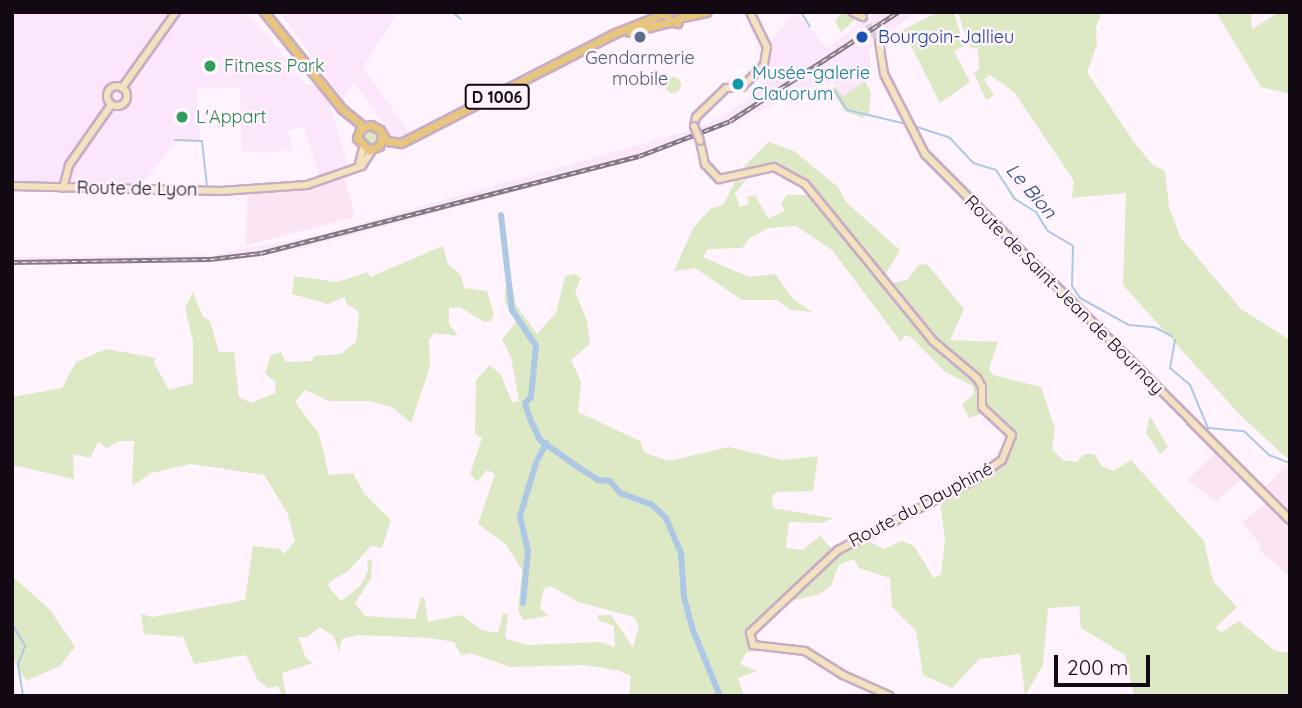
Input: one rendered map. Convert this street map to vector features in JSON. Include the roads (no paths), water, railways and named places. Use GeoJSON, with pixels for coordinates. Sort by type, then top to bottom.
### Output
{"type":"FeatureCollection","features":[{"type":"Feature","properties":{"kind":"main road"},"geometry":{"type":"LineString","coordinates":[[264,12],[342,109],[358,134],[363,148],[376,148],[382,136],[377,128],[364,127],[342,109]]}},
{"type":"Feature","properties":{"kind":"main road"},"geometry":{"type":"LineString","coordinates":[[669,16],[677,23],[682,15],[706,12]]}},
{"type":"Feature","properties":{"kind":"main road","name":"D 1006"},"geometry":{"type":"LineString","coordinates":[[382,136],[401,143],[643,22],[669,16]]}},
{"type":"Feature","properties":{"kind":"main road","name":"D 1006"},"geometry":{"type":"LineString","coordinates":[[376,148],[404,145],[613,39],[669,16]]}},
{"type":"Feature","properties":{"kind":"main road"},"geometry":{"type":"LineString","coordinates":[[358,134],[364,127]]}},
{"type":"Feature","properties":{"kind":"street"},"geometry":{"type":"LineString","coordinates":[[63,188],[69,165],[111,105],[109,90],[122,88],[176,12]]}},
{"type":"Feature","properties":{"kind":"street","name":"Route du Dauphiné"},"geometry":{"type":"LineString","coordinates":[[750,12],[767,47],[764,65],[742,87],[726,88],[696,117],[694,126],[705,164],[719,179],[774,167],[805,184],[933,341],[977,378],[982,387],[982,407],[1012,435],[1002,460],[970,482],[838,550],[750,633],[753,645],[805,651],[843,675],[890,696]]}},
{"type":"Feature","properties":{"kind":"street"},"geometry":{"type":"LineString","coordinates":[[853,12],[863,17]]}},
{"type":"Feature","properties":{"kind":"street","name":"Route de Saint-Jean de Bournay"},"geometry":{"type":"LineString","coordinates":[[880,42],[884,74],[925,155],[1290,520]]}},
{"type":"Feature","properties":{"kind":"street"},"geometry":{"type":"LineString","coordinates":[[111,105],[125,102],[122,88]]}},
{"type":"Feature","properties":{"kind":"street"},"geometry":{"type":"LineString","coordinates":[[211,190],[323,178],[360,163],[363,148]]}},
{"type":"Feature","properties":{"kind":"street"},"geometry":{"type":"LineString","coordinates":[[211,190],[316,183],[362,166],[376,148]]}},
{"type":"Feature","properties":{"kind":"street","name":"Route de Lyon"},"geometry":{"type":"LineString","coordinates":[[12,187],[211,190]]}},
{"type":"Feature","properties":{"kind":"waterway"},"geometry":{"type":"LineString","coordinates":[[452,12],[461,19]]}},
{"type":"Feature","properties":{"kind":"waterway","name":"Le Bion"},"geometry":{"type":"LineString","coordinates":[[801,12],[810,27]]}},
{"type":"Feature","properties":{"kind":"waterway","name":"Le Bion"},"geometry":{"type":"LineString","coordinates":[[835,91],[847,110],[906,124]]}},
{"type":"Feature","properties":{"kind":"waterway","name":"Le Bion"},"geometry":{"type":"LineString","coordinates":[[914,126],[950,138],[973,163],[996,170],[1015,199],[1036,212],[1048,231],[1073,246],[1072,286],[1080,298],[1129,325],[1154,327],[1172,336]]}},
{"type":"Feature","properties":{"kind":"waterway"},"geometry":{"type":"LineString","coordinates":[[175,140],[202,141],[207,186]]}},
{"type":"Feature","properties":{"kind":"waterway"},"geometry":{"type":"LineString","coordinates":[[501,215],[512,310],[536,346],[531,397],[525,403],[531,421],[540,440],[598,480],[610,481],[620,493],[651,504],[666,518],[681,554],[684,597],[693,630],[720,696]]}},
{"type":"Feature","properties":{"kind":"waterway","name":"Le Bion"},"geometry":{"type":"LineString","coordinates":[[1175,340],[1170,368],[1190,385],[1208,428],[1244,431],[1269,455],[1290,463]]}},
{"type":"Feature","properties":{"kind":"waterway"},"geometry":{"type":"LineString","coordinates":[[538,459],[546,443]]}},
{"type":"Feature","properties":{"kind":"waterway"},"geometry":{"type":"LineString","coordinates":[[523,603],[528,551],[520,516],[536,463]]}},
{"type":"Feature","properties":{"kind":"waterway"},"geometry":{"type":"LineString","coordinates":[[12,624],[25,646],[18,664],[23,696]]}},
{"type":"Feature","properties":{"kind":"tunnel"},"geometry":{"type":"LineString","coordinates":[[863,17],[879,42]]}},
{"type":"Feature","properties":{"kind":"railway"},"geometry":{"type":"LineString","coordinates":[[12,262],[210,259],[261,253],[639,156],[730,121],[898,12]]}},
{"type":"Feature","properties":{"kind":"place","name":"Gendarmerie mobile"},"geometry":{"type":"Point","coordinates":[640,37]}},
{"type":"Feature","properties":{"kind":"place","name":"Bourgoin-Jallieu"},"geometry":{"type":"Point","coordinates":[862,37]}},
{"type":"Feature","properties":{"kind":"place","name":"Fitness Park"},"geometry":{"type":"Point","coordinates":[210,66]}},
{"type":"Feature","properties":{"kind":"place","name":"Musée-galerie Clauorum"},"geometry":{"type":"Point","coordinates":[738,84]}},
{"type":"Feature","properties":{"kind":"place","name":"L'Appart"},"geometry":{"type":"Point","coordinates":[182,117]}}]}
